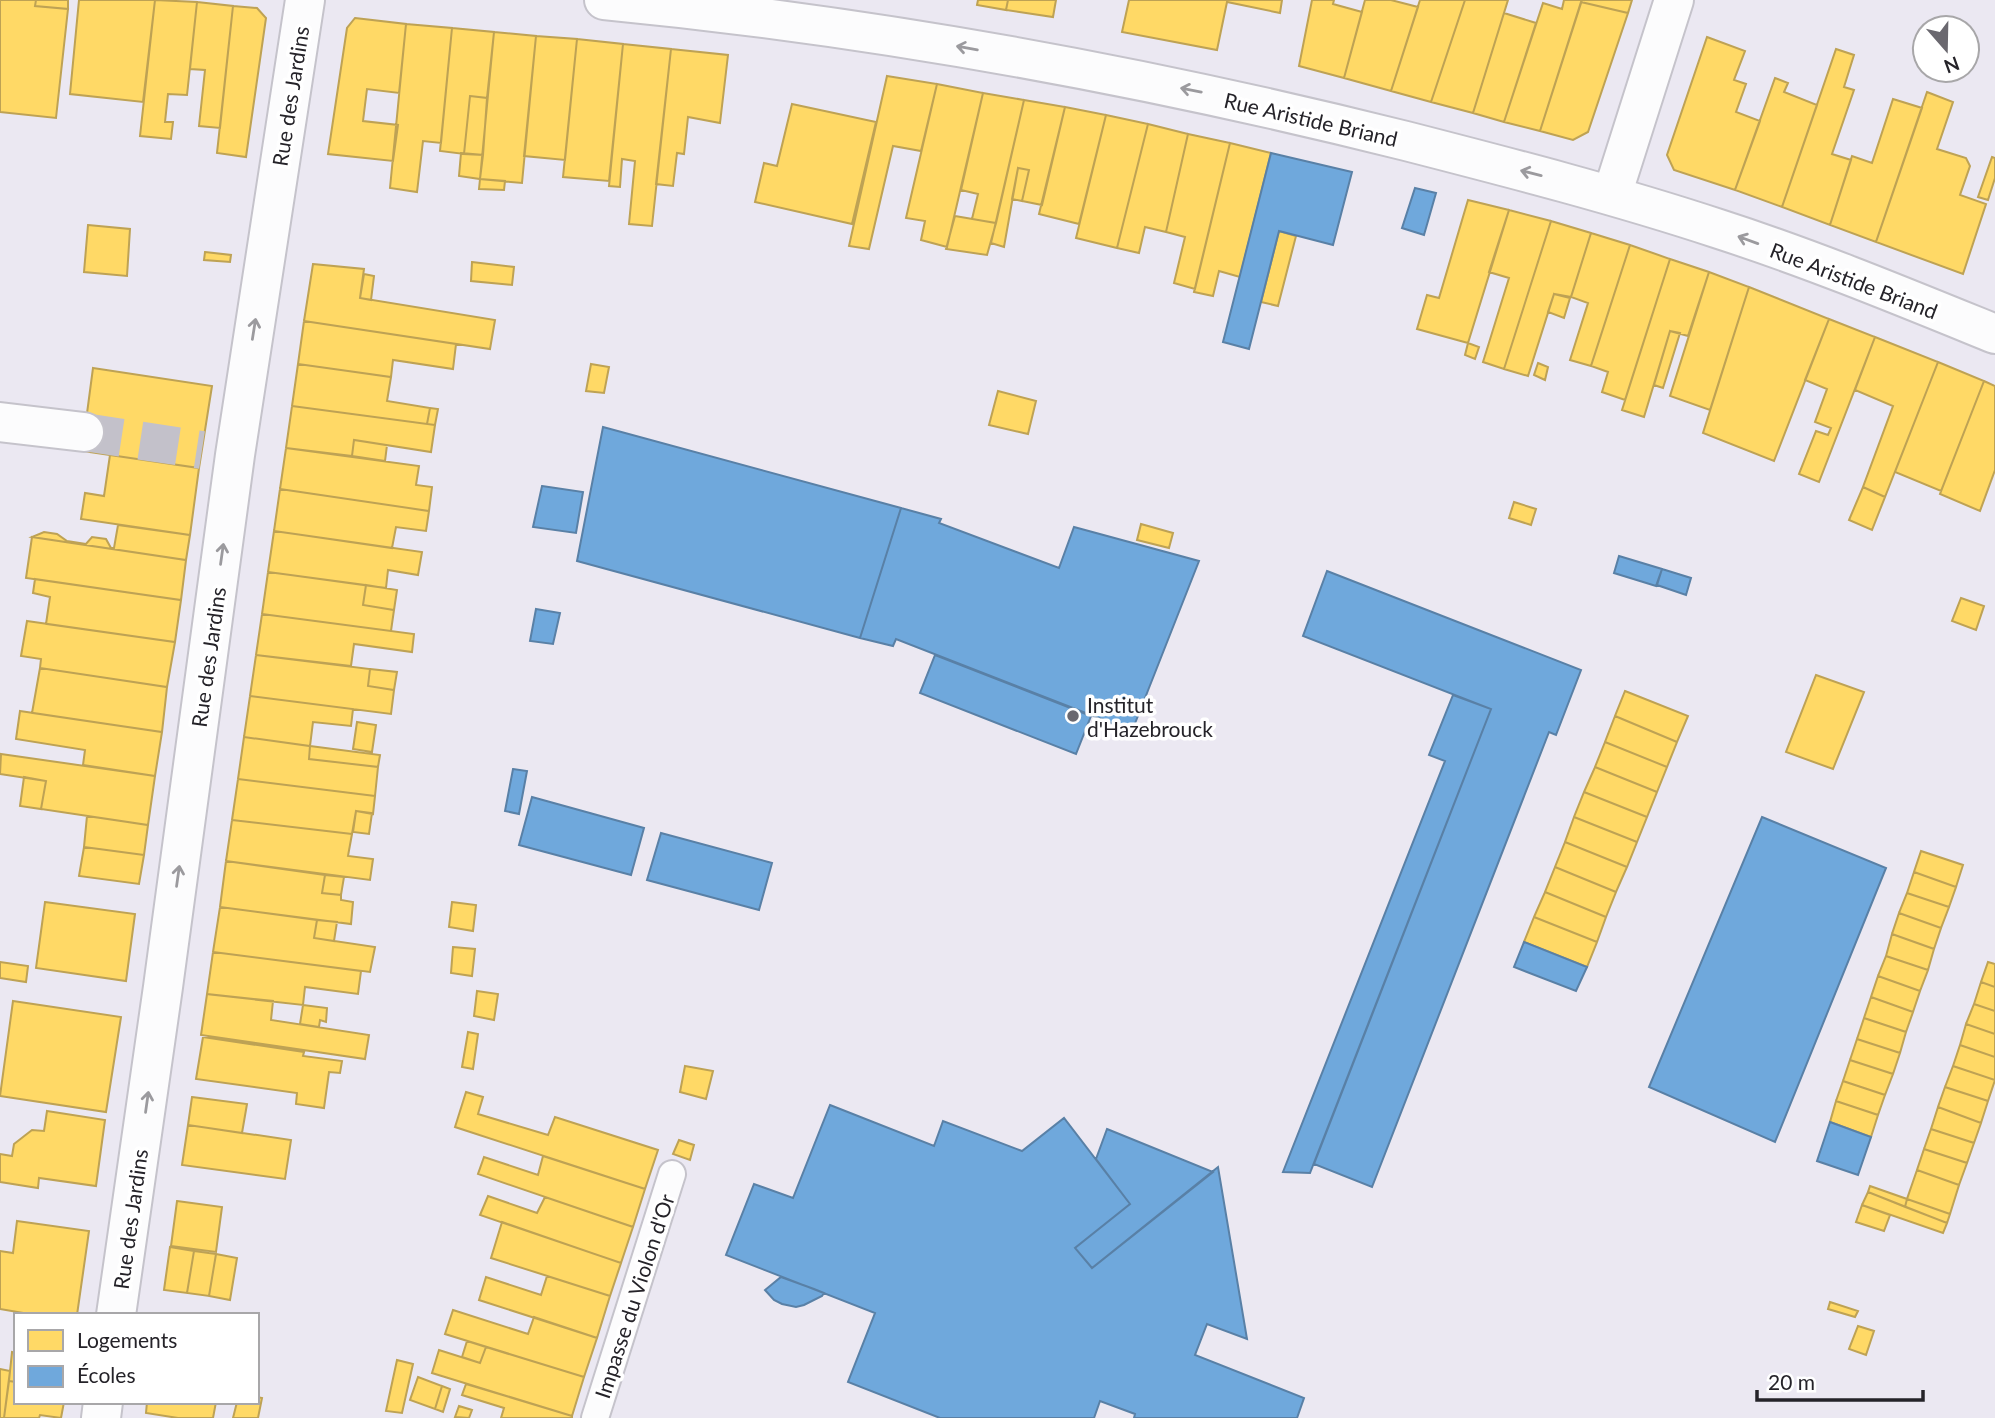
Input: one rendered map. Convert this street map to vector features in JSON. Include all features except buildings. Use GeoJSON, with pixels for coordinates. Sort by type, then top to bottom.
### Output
{"type":"FeatureCollection","features":[{"type":"Feature","properties":{"kind":"street","name":"Rue des Jardins"},"geometry":{"type":"LineString","coordinates":[[116,1313],[165,973],[218,452],[304,0]]}},
{"type":"Feature","properties":{"kind":"street","name":"Rue Aristide Briand"},"geometry":{"type":"LineString","coordinates":[[604,0],[722,11],[834,26],[1095,71],[1338,124],[1612,195],[1722,230],[1995,334]]}},
{"type":"Feature","properties":{"kind":"street"},"geometry":{"type":"LineString","coordinates":[[1612,195],[1674,0]]}},
{"type":"Feature","properties":{"kind":"street"},"geometry":{"type":"LineString","coordinates":[[0,422],[84,432]]}},
{"type":"Feature","properties":{"kind":"lane","name":"Impasse du Violon d'Or"},"geometry":{"type":"LineString","coordinates":[[595,1418],[672,1174]]}},
{"type":"Feature","properties":{"kind":"tunnel"},"geometry":{"type":"LineString","coordinates":[[84,432],[202,450]]}},
{"type":"Feature","properties":{"kind":"place","name":"Institut d'Hazebrouck"},"geometry":{"type":"Point","coordinates":[1073,716]}}]}
